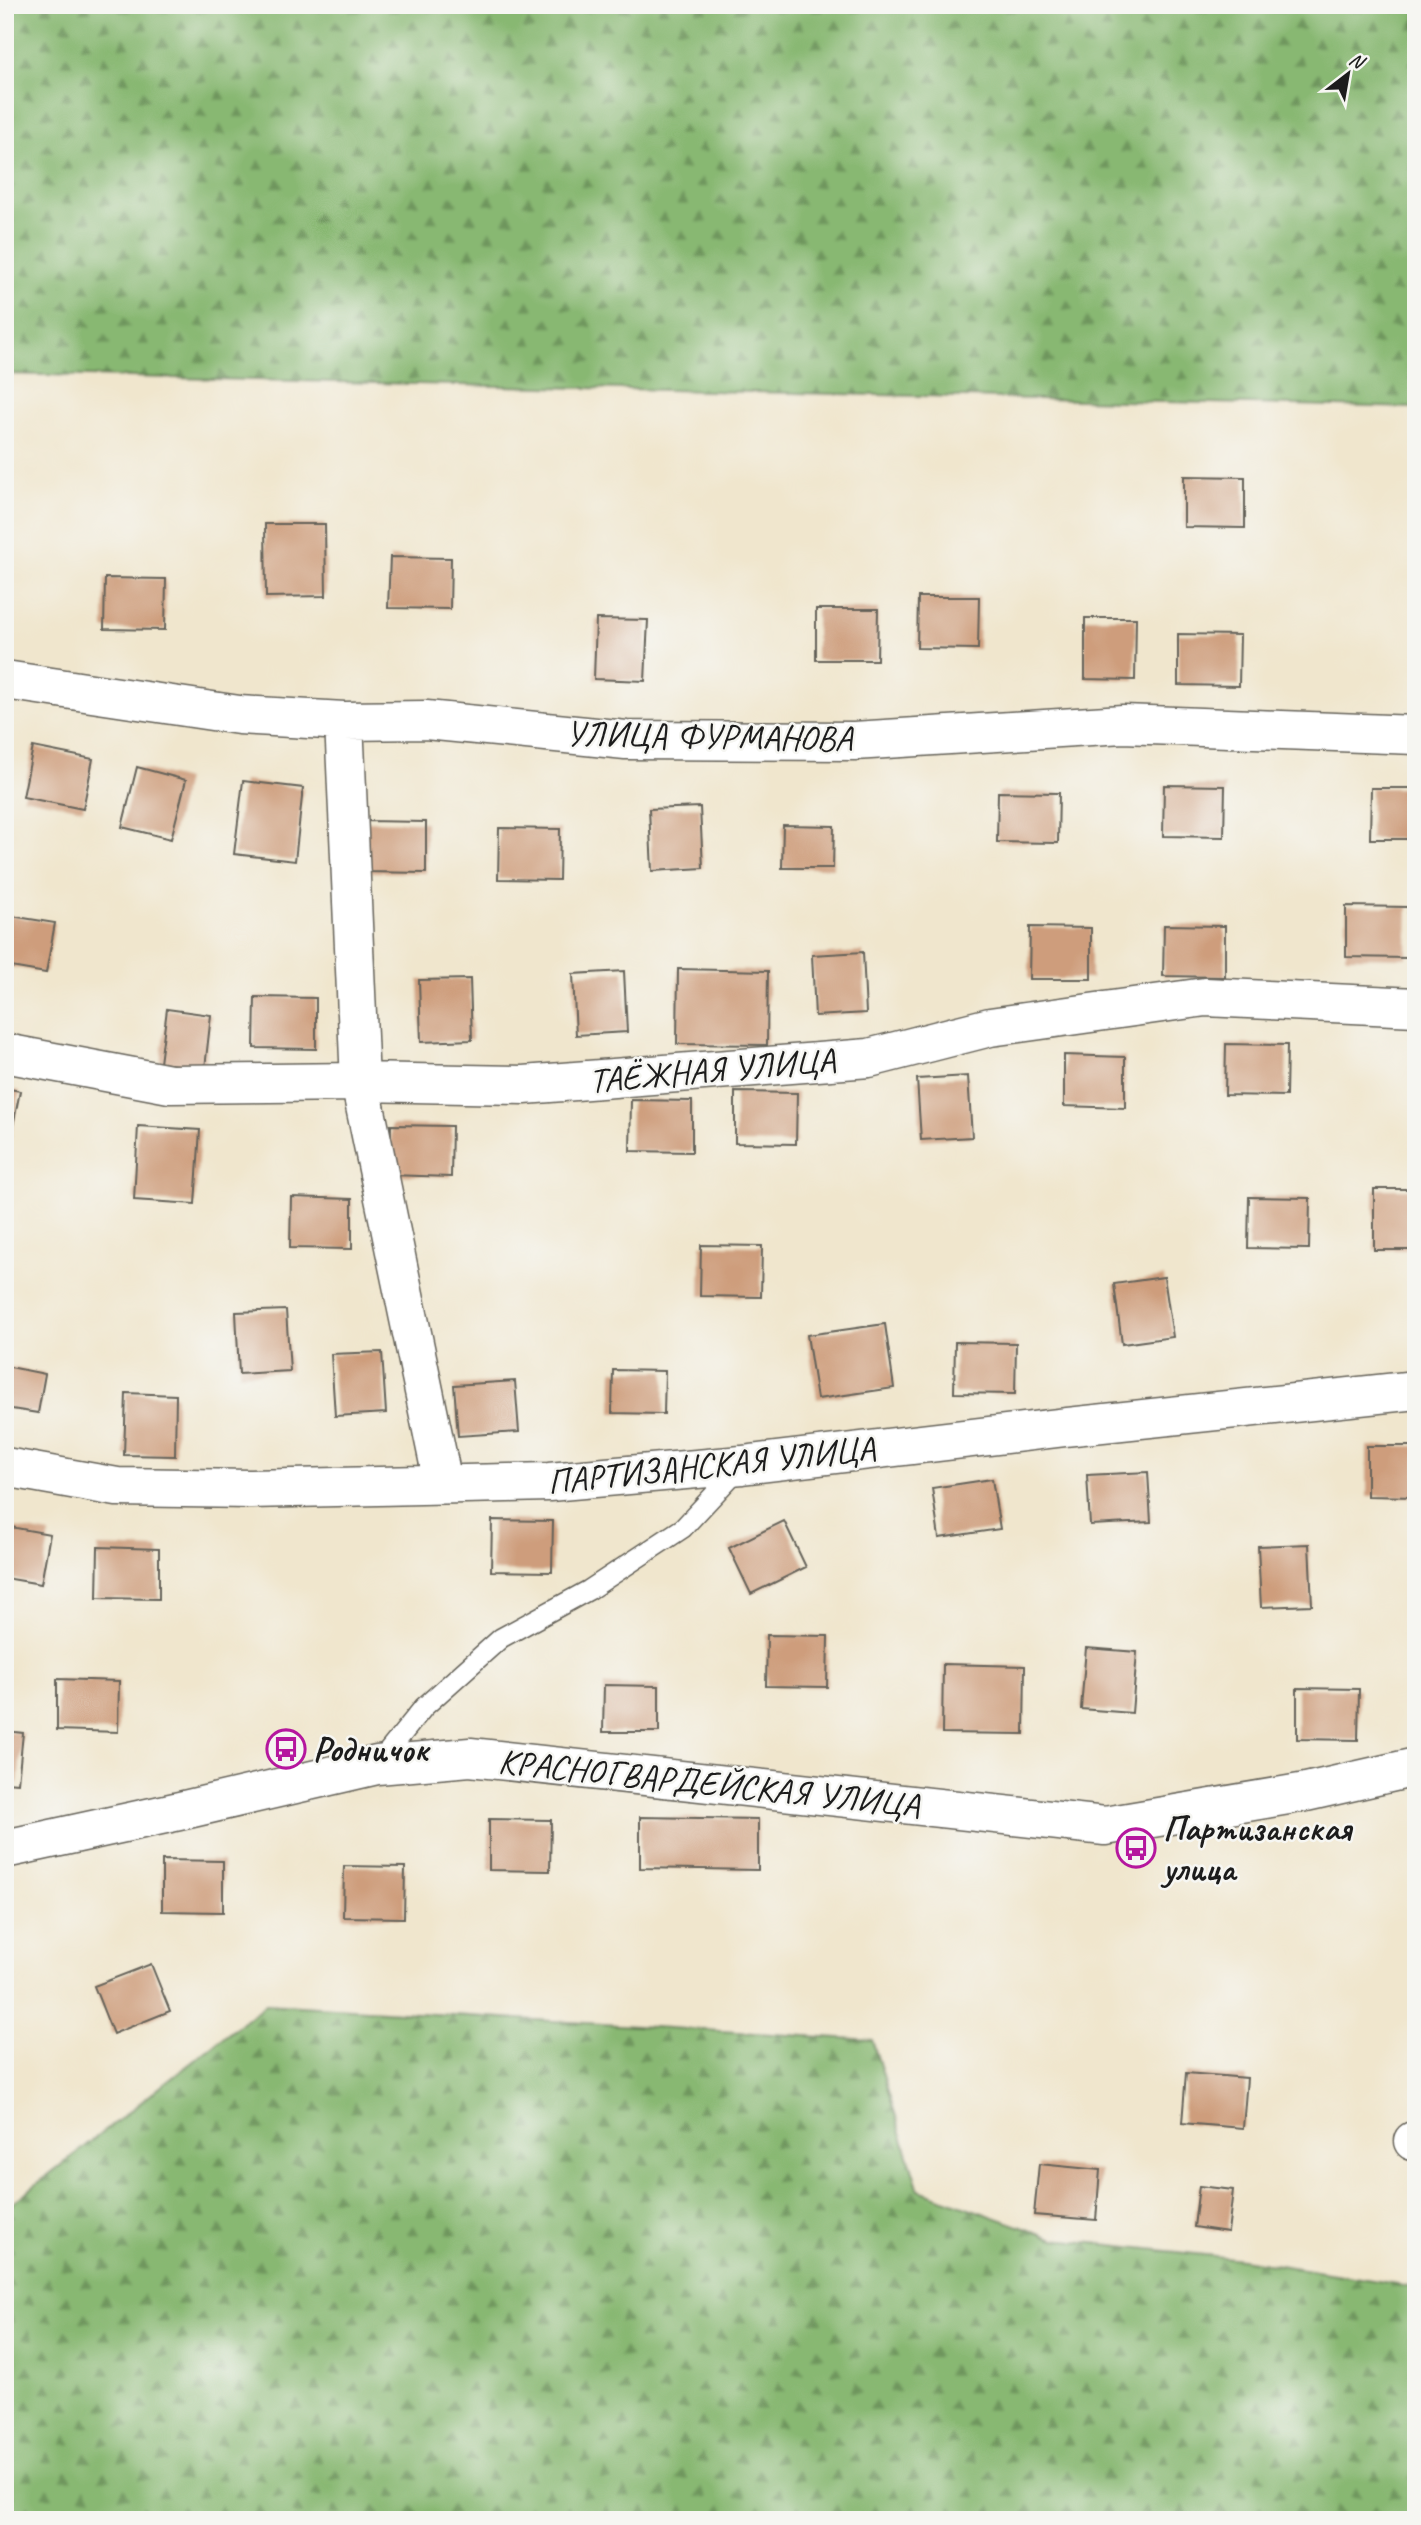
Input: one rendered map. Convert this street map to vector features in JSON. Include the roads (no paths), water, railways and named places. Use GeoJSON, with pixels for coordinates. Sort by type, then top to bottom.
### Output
{"type":"FeatureCollection","features":[{"type":"Feature","properties":{"kind":"street","name":"УЛИЦА ФУРМАНОВА"},"geometry":{"type":"LineString","coordinates":[[5,680],[239,715],[344,721],[426,720],[639,740],[855,741],[1123,724],[1416,734]]}},
{"type":"Feature","properties":{"kind":"street"},"geometry":{"type":"LineString","coordinates":[[344,721],[360,1082],[443,1483]]}},
{"type":"Feature","properties":{"kind":"street","name":"ТАЁЖНАЯ УЛИЦА"},"geometry":{"type":"LineString","coordinates":[[5,1053],[170,1084],[360,1082],[524,1085],[869,1058],[990,1027],[1205,998],[1416,1007]]}},
{"type":"Feature","properties":{"kind":"street","name":"ПАРТИЗАНСКАЯ УЛИЦА"},"geometry":{"type":"LineString","coordinates":[[5,1467],[117,1488],[250,1489],[548,1482],[741,1465],[1080,1425],[1416,1390]]}},
{"type":"Feature","properties":{"kind":"street","name":"КРАСНОГВАРДЕЙСКАЯ УЛИЦА"},"geometry":{"type":"LineString","coordinates":[[5,1849],[184,1811],[377,1765],[470,1757],[1105,1826],[1306,1792],[1416,1767]]}},
{"type":"Feature","properties":{"kind":"lane"},"geometry":{"type":"LineString","coordinates":[[377,1765],[424,1707],[501,1638],[589,1590],[683,1528],[741,1465]]}},
{"type":"Feature","properties":{"kind":"place","name":"Родничок"},"geometry":{"type":"Point","coordinates":[286,1749]}},
{"type":"Feature","properties":{"kind":"place","name":"Партизанская улица"},"geometry":{"type":"Point","coordinates":[1136,1848]}}]}
